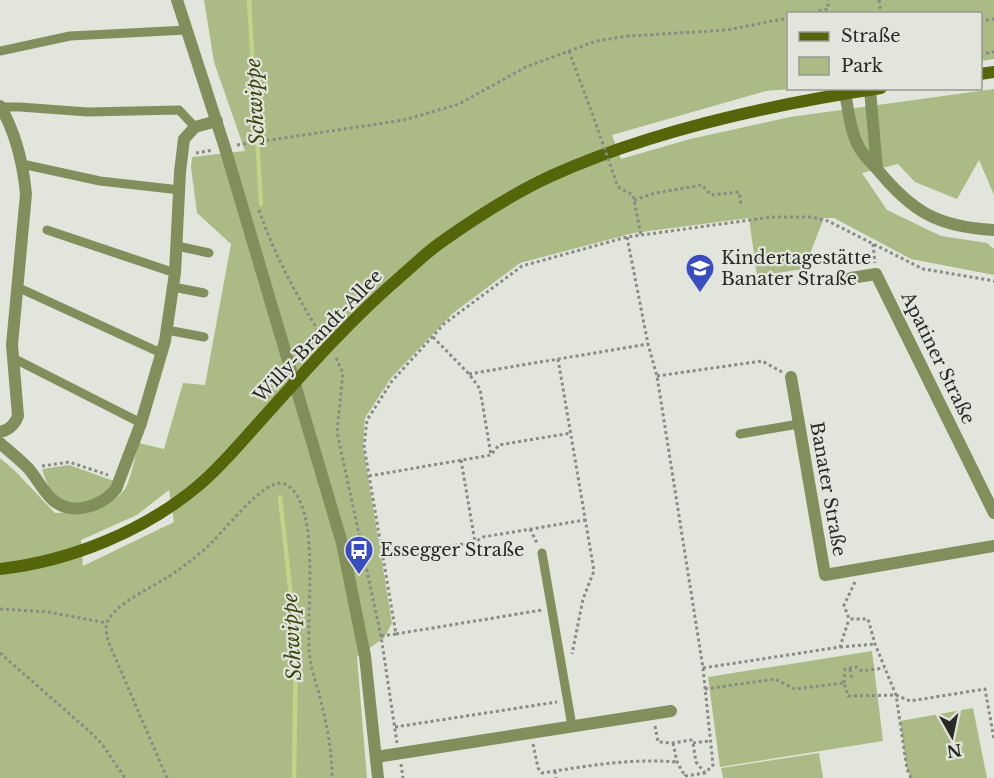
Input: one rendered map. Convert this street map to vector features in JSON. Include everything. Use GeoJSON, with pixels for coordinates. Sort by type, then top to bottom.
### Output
{"type":"FeatureCollection","features":[{"type":"Feature","properties":{"kind":"main road","name":"Willy-Brandt-Allee"},"geometry":{"type":"LineString","coordinates":[[0,569],[34,564],[71,554],[146,522],[175,503],[200,484],[230,454],[363,309],[437,245],[487,212],[551,176],[624,148],[695,127],[756,111],[870,90]]}},
{"type":"Feature","properties":{"kind":"street"},"geometry":{"type":"LineString","coordinates":[[177,0],[217,121],[342,543],[364,656],[378,778]]}},
{"type":"Feature","properties":{"kind":"street"},"geometry":{"type":"LineString","coordinates":[[876,90],[877,169]]}},
{"type":"Feature","properties":{"kind":"street"},"geometry":{"type":"LineString","coordinates":[[845,94],[852,128],[859,147],[892,189],[929,216],[958,226],[994,230]]}},
{"type":"Feature","properties":{"kind":"street"},"geometry":{"type":"LineString","coordinates":[[0,432],[11,427],[18,416],[13,329],[26,194],[22,164],[12,129],[1,107]]}},
{"type":"Feature","properties":{"kind":"street"},"geometry":{"type":"LineString","coordinates":[[0,443],[28,468],[52,499],[70,508],[88,507],[110,496],[118,484],[141,423],[167,330],[175,273],[180,164],[184,139],[195,127],[217,121]]}},
{"type":"Feature","properties":{"kind":"street"},"geometry":{"type":"LineString","coordinates":[[851,278],[876,274]]}},
{"type":"Feature","properties":{"kind":"street","name":"Apatiner Straße"},"geometry":{"type":"LineString","coordinates":[[876,274],[994,513]]}},
{"type":"Feature","properties":{"kind":"street","name":"Banater Straße"},"geometry":{"type":"LineString","coordinates":[[791,377],[825,575],[994,546]]}},
{"type":"Feature","properties":{"kind":"street"},"geometry":{"type":"LineString","coordinates":[[376,757],[671,711]]}},
{"type":"Feature","properties":{"kind":"lane"},"geometry":{"type":"LineString","coordinates":[[0,51],[70,36],[187,30]]}},
{"type":"Feature","properties":{"kind":"lane"},"geometry":{"type":"LineString","coordinates":[[1,107],[20,106],[88,112],[178,110],[195,127]]}},
{"type":"Feature","properties":{"kind":"lane"},"geometry":{"type":"LineString","coordinates":[[22,164],[100,181],[180,189]]}},
{"type":"Feature","properties":{"kind":"lane"},"geometry":{"type":"LineString","coordinates":[[47,230],[175,273]]}},
{"type":"Feature","properties":{"kind":"lane"},"geometry":{"type":"LineString","coordinates":[[177,246],[209,253]]}},
{"type":"Feature","properties":{"kind":"lane"},"geometry":{"type":"LineString","coordinates":[[17,286],[161,353]]}},
{"type":"Feature","properties":{"kind":"lane"},"geometry":{"type":"LineString","coordinates":[[173,287],[204,293]]}},
{"type":"Feature","properties":{"kind":"lane"},"geometry":{"type":"LineString","coordinates":[[167,330],[204,337]]}},
{"type":"Feature","properties":{"kind":"lane"},"geometry":{"type":"LineString","coordinates":[[13,358],[141,423]]}},
{"type":"Feature","properties":{"kind":"lane"},"geometry":{"type":"LineString","coordinates":[[740,434],[799,424]]}},
{"type":"Feature","properties":{"kind":"lane"},"geometry":{"type":"LineString","coordinates":[[542,552],[572,726]]}},
{"type":"Feature","properties":{"kind":"path"},"geometry":{"type":"LineString","coordinates":[[828,0],[829,12]]}},
{"type":"Feature","properties":{"kind":"path"},"geometry":{"type":"LineString","coordinates":[[815,12],[828,9]]}},
{"type":"Feature","properties":{"kind":"path"},"geometry":{"type":"LineString","coordinates":[[248,144],[404,120],[459,104],[526,67],[596,41],[629,36],[727,30],[787,18]]}},
{"type":"Feature","properties":{"kind":"path"},"geometry":{"type":"LineString","coordinates":[[569,51],[618,187],[633,195],[640,235]]}},
{"type":"Feature","properties":{"kind":"path"},"geometry":{"type":"LineString","coordinates":[[238,145],[241,154]]}},
{"type":"Feature","properties":{"kind":"path"},"geometry":{"type":"LineString","coordinates":[[634,200],[655,193],[702,185],[711,195],[739,192],[741,204]]}},
{"type":"Feature","properties":{"kind":"path"},"geometry":{"type":"LineString","coordinates":[[256,201],[278,257],[298,299],[343,373],[337,432],[381,636],[403,778]]}},
{"type":"Feature","properties":{"kind":"path"},"geometry":{"type":"LineString","coordinates":[[396,633],[364,446],[367,420],[392,381],[444,324],[522,266],[627,237],[772,217],[801,216],[828,221],[923,269],[994,281]]}},
{"type":"Feature","properties":{"kind":"path"},"geometry":{"type":"LineString","coordinates":[[627,237],[648,344],[657,376],[703,668],[713,765],[705,773],[685,777],[676,762],[673,743]]}},
{"type":"Feature","properties":{"kind":"path"},"geometry":{"type":"LineString","coordinates":[[873,244],[876,274]]}},
{"type":"Feature","properties":{"kind":"path"},"geometry":{"type":"LineString","coordinates":[[433,337],[469,374],[480,389],[491,455]]}},
{"type":"Feature","properties":{"kind":"path"},"geometry":{"type":"LineString","coordinates":[[469,374],[648,344]]}},
{"type":"Feature","properties":{"kind":"path"},"geometry":{"type":"LineString","coordinates":[[558,359],[594,571],[583,599],[569,664],[563,670]]}},
{"type":"Feature","properties":{"kind":"path"},"geometry":{"type":"LineString","coordinates":[[657,376],[762,361],[791,377]]}},
{"type":"Feature","properties":{"kind":"path"},"geometry":{"type":"LineString","coordinates":[[369,476],[491,455],[499,445],[570,433]]}},
{"type":"Feature","properties":{"kind":"path"},"geometry":{"type":"LineString","coordinates":[[461,460],[475,542]]}},
{"type":"Feature","properties":{"kind":"path"},"geometry":{"type":"LineString","coordinates":[[28,468],[69,462],[118,484]]}},
{"type":"Feature","properties":{"kind":"path"},"geometry":{"type":"LineString","coordinates":[[167,778],[108,641],[107,623],[123,604],[168,577],[207,548],[262,491],[278,482],[292,488],[297,495],[302,506],[309,538],[308,640],[310,659],[330,742],[332,778]]}},
{"type":"Feature","properties":{"kind":"path"},"geometry":{"type":"LineString","coordinates":[[383,557],[475,542],[483,537],[585,520]]}},
{"type":"Feature","properties":{"kind":"path"},"geometry":{"type":"LineString","coordinates":[[530,530],[542,552]]}},
{"type":"Feature","properties":{"kind":"path"},"geometry":{"type":"LineString","coordinates":[[840,647],[849,619],[844,605],[855,581]]}},
{"type":"Feature","properties":{"kind":"path"},"geometry":{"type":"LineString","coordinates":[[381,636],[553,608]]}},
{"type":"Feature","properties":{"kind":"path"},"geometry":{"type":"LineString","coordinates":[[0,609],[48,612],[107,623]]}},
{"type":"Feature","properties":{"kind":"path"},"geometry":{"type":"LineString","coordinates":[[849,619],[868,619],[875,644],[896,695],[907,769],[911,778]]}},
{"type":"Feature","properties":{"kind":"path"},"geometry":{"type":"LineString","coordinates":[[703,668],[840,647],[875,644]]}},
{"type":"Feature","properties":{"kind":"path"},"geometry":{"type":"LineString","coordinates":[[0,653],[90,732],[102,744],[125,778]]}},
{"type":"Feature","properties":{"kind":"path"},"geometry":{"type":"LineString","coordinates":[[884,668],[862,671],[857,668],[845,669],[844,683],[848,696],[896,695],[910,700],[985,689],[994,739]]}},
{"type":"Feature","properties":{"kind":"path"},"geometry":{"type":"LineString","coordinates":[[850,669],[852,680]]}},
{"type":"Feature","properties":{"kind":"path"},"geometry":{"type":"LineString","coordinates":[[705,689],[775,679],[795,689],[844,683]]}},
{"type":"Feature","properties":{"kind":"path"},"geometry":{"type":"LineString","coordinates":[[395,727],[568,700]]}},
{"type":"Feature","properties":{"kind":"path"},"geometry":{"type":"LineString","coordinates":[[653,714],[658,742],[710,741]]}},
{"type":"Feature","properties":{"kind":"path"},"geometry":{"type":"LineString","coordinates":[[531,733],[538,768],[542,773],[606,762],[654,760],[676,762]]}},
{"type":"Feature","properties":{"kind":"path"},"geometry":{"type":"LineString","coordinates":[[693,743],[696,762],[705,773]]}},
{"type":"Feature","properties":{"kind":"path"},"geometry":{"type":"LineString","coordinates":[[555,771],[556,778]]}},
{"type":"Feature","properties":{"kind":"green space"},"geometry":{"type":"Polygon","coordinates":[[[204,0],[994,0],[994,59],[982,61],[982,12],[787,12],[787,89],[766,91],[612,135],[621,159],[690,139],[790,117],[994,89],[994,195],[979,160],[957,199],[915,182],[898,164],[862,173],[887,210],[941,236],[987,243],[994,249],[994,275],[911,259],[834,218],[824,218],[804,269],[757,276],[749,218],[634,233],[520,263],[452,314],[391,378],[365,418],[363,446],[392,623],[384,638],[357,657],[367,778],[0,778],[0,458],[55,513],[83,511],[111,501],[119,496],[127,485],[139,443],[164,449],[183,383],[205,385],[231,244],[197,213],[191,167],[192,157],[245,151],[214,62],[204,0]],[[169,490],[137,515],[81,540],[83,566],[174,522],[169,490]]]}},
{"type":"Feature","properties":{"kind":"green space"},"geometry":{"type":"Polygon","coordinates":[[[69,465],[114,481],[107,493],[95,501],[76,503],[63,500],[54,495],[42,469],[69,465]]]}},
{"type":"Feature","properties":{"kind":"green space"},"geometry":{"type":"Polygon","coordinates":[[[872,651],[883,741],[720,767],[708,677],[872,651]]]}},
{"type":"Feature","properties":{"kind":"green space"},"geometry":{"type":"Polygon","coordinates":[[[973,708],[987,778],[911,778],[907,769],[900,721],[973,708]]]}},
{"type":"Feature","properties":{"kind":"green space"},"geometry":{"type":"Polygon","coordinates":[[[819,753],[823,778],[723,778],[721,768],[819,753]]]}},
{"type":"Feature","properties":{"kind":"waterway","name":"Schwippe"},"geometry":{"type":"LineString","coordinates":[[249,0],[261,204]]}},
{"type":"Feature","properties":{"kind":"waterway","name":"Schwippe"},"geometry":{"type":"LineString","coordinates":[[280,497],[296,642],[294,778]]}},
{"type":"Feature","properties":{"kind":"place","name":"Kindertagestätte Banater Straße"},"geometry":{"type":"Point","coordinates":[700,294]}},
{"type":"Feature","properties":{"kind":"place","name":"Essegger Straße"},"geometry":{"type":"Point","coordinates":[359,576]}}]}
